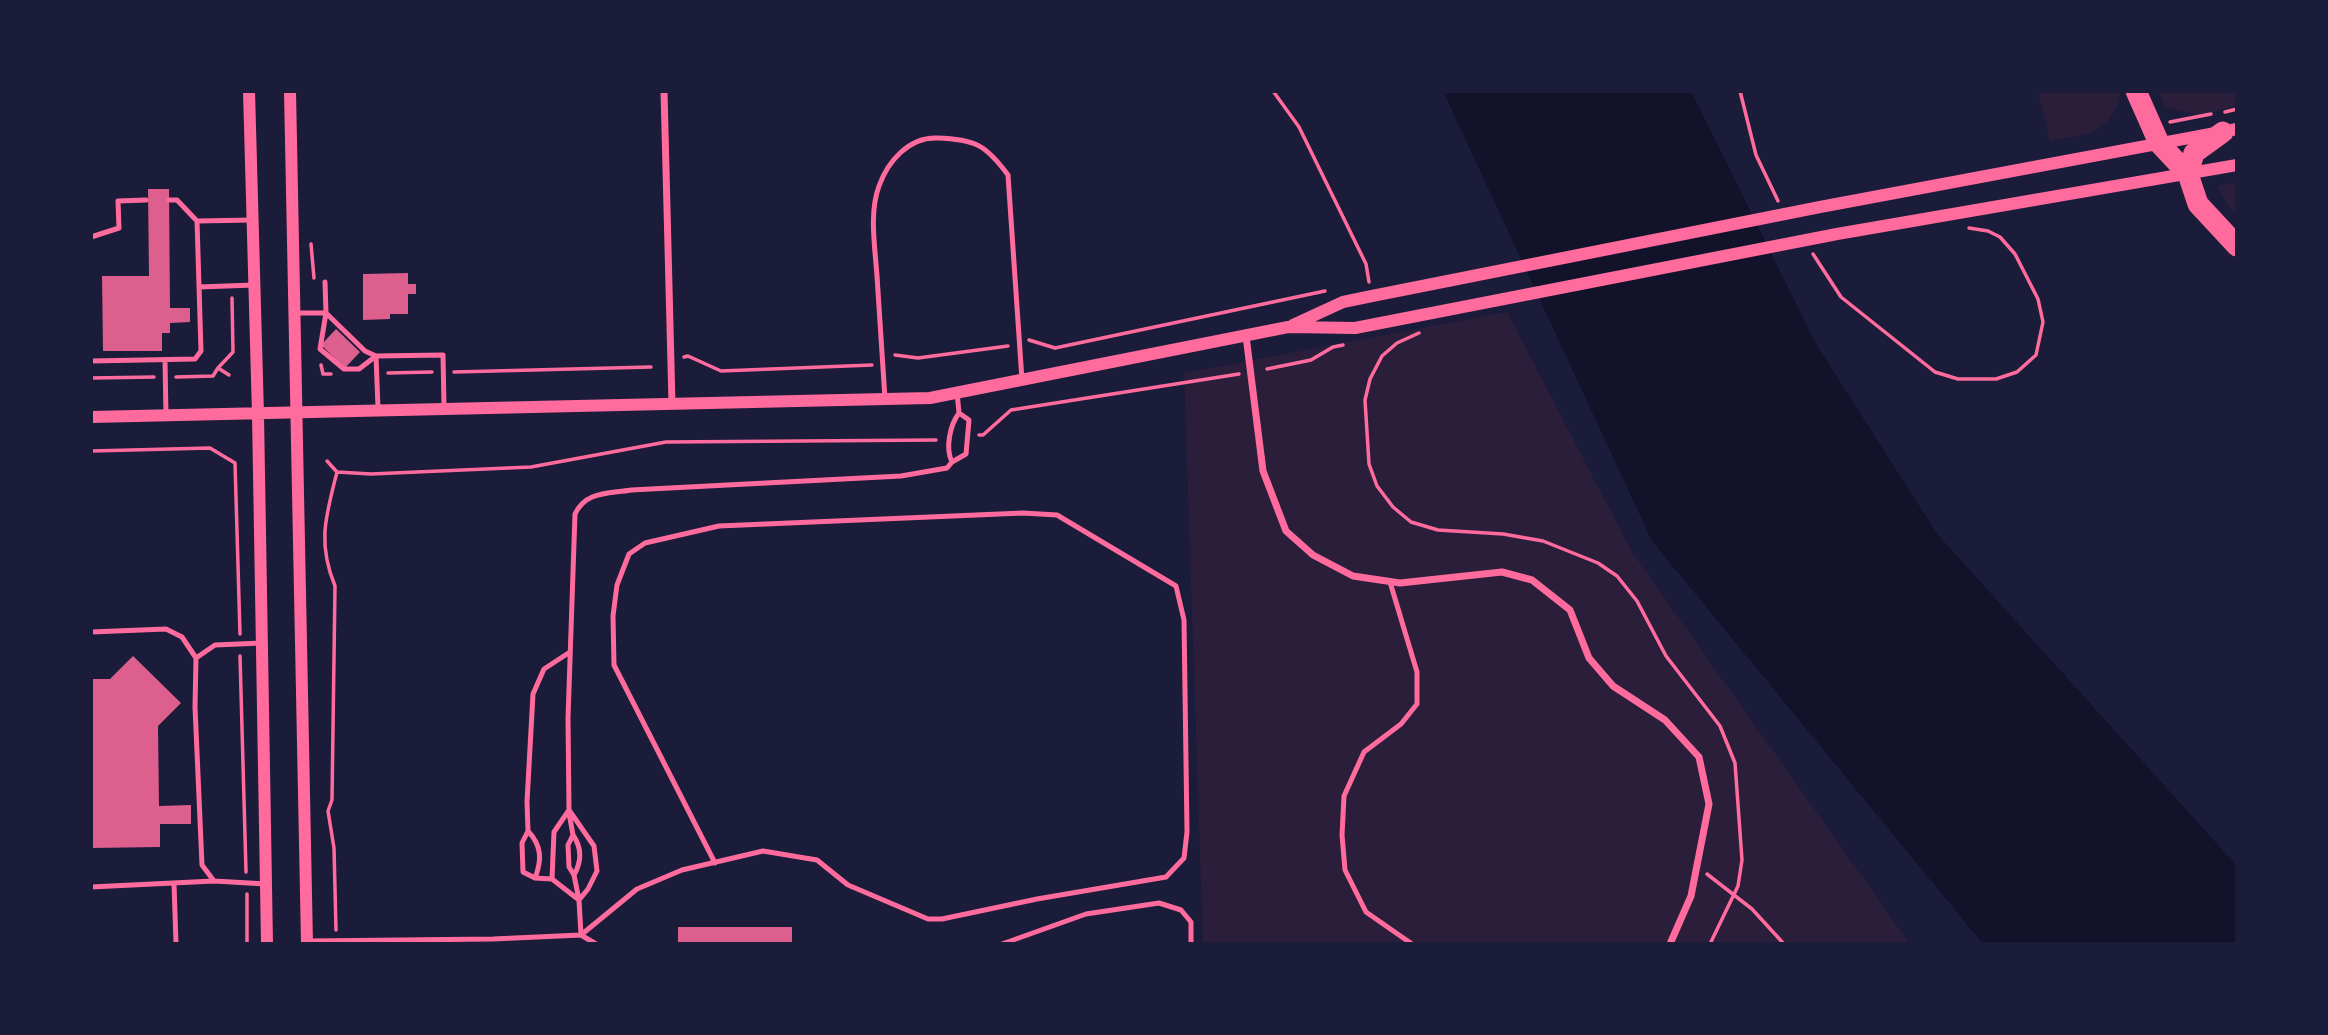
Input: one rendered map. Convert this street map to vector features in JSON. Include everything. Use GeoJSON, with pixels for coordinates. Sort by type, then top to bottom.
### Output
{"type":"FeatureCollection","features":[{"type":"Feature","properties":{"kind":"highway"},"geometry":{"type":"LineString","coordinates":[[2136,91],[2159,143],[2188,174],[2198,204],[2237,246]]}},
{"type":"Feature","properties":{"kind":"highway"},"geometry":{"type":"LineString","coordinates":[[2188,174],[2194,153],[2230,130]]}},
{"type":"Feature","properties":{"kind":"street"},"geometry":{"type":"LineString","coordinates":[[249,91],[268,944]]}},
{"type":"Feature","properties":{"kind":"street"},"geometry":{"type":"LineString","coordinates":[[290,91],[307,942]]}},
{"type":"Feature","properties":{"kind":"street"},"geometry":{"type":"LineString","coordinates":[[664,91],[672,404]]}},
{"type":"Feature","properties":{"kind":"street"},"geometry":{"type":"LineString","coordinates":[[91,417],[930,398],[1288,327],[1343,302],[1372,296],[1820,207],[2230,130]]}},
{"type":"Feature","properties":{"kind":"street"},"geometry":{"type":"LineString","coordinates":[[1288,327],[1355,328],[1837,234],[2237,165]]}},
{"type":"Feature","properties":{"kind":"street"},"geometry":{"type":"LineString","coordinates":[[1246,336],[1263,471],[1286,531],[1313,555],[1353,576],[1400,583],[1502,572],[1532,580],[1570,610],[1589,658],[1613,686],[1665,720],[1699,757],[1709,804],[1691,895],[1670,944]]}},
{"type":"Feature","properties":{"kind":"lane"},"geometry":{"type":"LineString","coordinates":[[885,399],[874,223],[878,187],[890,163],[908,145],[933,138],[966,140],[992,153],[1008,175],[1021,380]]}},
{"type":"Feature","properties":{"kind":"lane"},"geometry":{"type":"LineString","coordinates":[[91,237],[119,228],[118,201],[146,200]]}},
{"type":"Feature","properties":{"kind":"lane"},"geometry":{"type":"LineString","coordinates":[[91,361],[195,359],[201,351],[197,221],[177,200],[169,200]]}},
{"type":"Feature","properties":{"kind":"lane"},"geometry":{"type":"LineString","coordinates":[[197,221],[253,220]]}},
{"type":"Feature","properties":{"kind":"lane"},"geometry":{"type":"LineString","coordinates":[[325,282],[326,313],[320,349],[344,369],[359,369],[376,356]]}},
{"type":"Feature","properties":{"kind":"lane"},"geometry":{"type":"LineString","coordinates":[[199,287],[254,285]]}},
{"type":"Feature","properties":{"kind":"lane"},"geometry":{"type":"LineString","coordinates":[[295,313],[326,313],[365,351],[376,356],[443,355],[444,411]]}},
{"type":"Feature","properties":{"kind":"lane"},"geometry":{"type":"LineString","coordinates":[[376,356],[378,412]]}},
{"type":"Feature","properties":{"kind":"lane"},"geometry":{"type":"LineString","coordinates":[[165,359],[166,416]]}},
{"type":"Feature","properties":{"kind":"lane"},"geometry":{"type":"LineString","coordinates":[[952,462],[948,453],[952,422],[959,413],[957,392]]}},
{"type":"Feature","properties":{"kind":"lane"},"geometry":{"type":"LineString","coordinates":[[574,875],[580,865],[579,845],[573,835],[569,810],[570,652],[575,514],[580,503],[589,497],[631,490],[901,476],[947,468],[966,454],[970,420],[959,413]]}},
{"type":"Feature","properties":{"kind":"lane"},"geometry":{"type":"LineString","coordinates":[[581,935],[637,889],[682,870],[715,863],[763,851],[817,860],[848,884],[928,919],[1166,877],[1184,858],[1187,832],[1184,620],[1176,586],[1057,515],[1023,513],[719,526],[645,542],[629,554],[617,585],[613,616],[614,665],[715,863]]}},
{"type":"Feature","properties":{"kind":"lane"},"geometry":{"type":"LineString","coordinates":[[1390,582],[1417,672],[1417,704],[1401,724],[1364,752],[1344,796],[1342,835],[1345,870],[1366,912],[1412,944]]}},
{"type":"Feature","properties":{"kind":"lane"},"geometry":{"type":"LineString","coordinates":[[91,632],[166,629],[182,637],[196,658],[195,707],[202,865],[214,881]]}},
{"type":"Feature","properties":{"kind":"lane"},"geometry":{"type":"LineString","coordinates":[[196,658],[215,645],[262,643]]}},
{"type":"Feature","properties":{"kind":"lane"},"geometry":{"type":"LineString","coordinates":[[570,652],[544,669],[534,694],[527,802],[528,831],[522,843],[523,872],[535,878],[552,879],[579,900]]}},
{"type":"Feature","properties":{"kind":"lane"},"geometry":{"type":"LineString","coordinates":[[552,879],[554,832],[569,810]]}},
{"type":"Feature","properties":{"kind":"lane"},"geometry":{"type":"LineString","coordinates":[[569,810],[594,846],[597,871],[579,900]]}},
{"type":"Feature","properties":{"kind":"lane"},"geometry":{"type":"LineString","coordinates":[[528,831],[538,841],[540,866],[535,878]]}},
{"type":"Feature","properties":{"kind":"lane"},"geometry":{"type":"LineString","coordinates":[[573,835],[568,845],[569,867],[574,875],[579,900],[581,935]]}},
{"type":"Feature","properties":{"kind":"lane"},"geometry":{"type":"LineString","coordinates":[[91,887],[214,881],[267,884]]}},
{"type":"Feature","properties":{"kind":"lane"},"geometry":{"type":"LineString","coordinates":[[174,883],[176,944]]}},
{"type":"Feature","properties":{"kind":"lane"},"geometry":{"type":"LineString","coordinates":[[1002,944],[1086,914],[1159,903],[1181,910],[1191,922],[1191,944]]}},
{"type":"Feature","properties":{"kind":"lane"},"geometry":{"type":"LineString","coordinates":[[307,942],[581,935],[596,944]]}},
{"type":"Feature","properties":{"kind":"path"},"geometry":{"type":"LineString","coordinates":[[1273,91],[1299,127],[1366,264],[1372,296]]}},
{"type":"Feature","properties":{"kind":"path"},"geometry":{"type":"LineString","coordinates":[[1740,91],[1756,155],[1780,204]]}},
{"type":"Feature","properties":{"kind":"path"},"geometry":{"type":"LineString","coordinates":[[1811,251],[1841,298],[1936,372],[1958,379],[1996,379],[2017,372],[2036,355],[2043,322],[2038,299],[2015,254],[2000,237],[1988,230],[1965,228]]}},
{"type":"Feature","properties":{"kind":"path"},"geometry":{"type":"LineString","coordinates":[[311,242],[315,313]]}},
{"type":"Feature","properties":{"kind":"path"},"geometry":{"type":"LineString","coordinates":[[681,358],[688,356],[721,371],[871,365],[896,354],[918,358],[1003,348],[1032,339],[1055,348],[1328,291]]}},
{"type":"Feature","properties":{"kind":"path"},"geometry":{"type":"LineString","coordinates":[[229,375],[218,368],[233,352],[232,298]]}},
{"type":"Feature","properties":{"kind":"path"},"geometry":{"type":"LineString","coordinates":[[1393,338],[1417,334]]}},
{"type":"Feature","properties":{"kind":"path"},"geometry":{"type":"LineString","coordinates":[[1267,369],[1311,360],[1333,347],[1345,345]]}},
{"type":"Feature","properties":{"kind":"path"},"geometry":{"type":"LineString","coordinates":[[321,363],[323,374],[337,374]]}},
{"type":"Feature","properties":{"kind":"path"},"geometry":{"type":"LineString","coordinates":[[377,373],[651,367]]}},
{"type":"Feature","properties":{"kind":"path"},"geometry":{"type":"LineString","coordinates":[[969,437],[983,435],[1011,410],[1241,374]]}},
{"type":"Feature","properties":{"kind":"path"},"geometry":{"type":"LineString","coordinates":[[327,461],[337,471],[370,474],[531,467],[666,442],[950,439]]}},
{"type":"Feature","properties":{"kind":"path"},"geometry":{"type":"LineString","coordinates":[[91,451],[210,448],[235,463],[247,944]]}},
{"type":"Feature","properties":{"kind":"path"},"geometry":{"type":"LineString","coordinates":[[336,941],[334,848],[328,811],[332,800],[335,586],[327,565],[324,524],[337,471]]}},
{"type":"Feature","properties":{"kind":"path"},"geometry":{"type":"LineString","coordinates":[[1697,867],[1734,893],[1784,944]]}},
{"type":"Feature","properties":{"kind":"shaded area"},"geometry":{"type":"Polygon","coordinates":[[[1443,91],[1691,91],[1816,344],[1937,534],[2237,866],[2237,944],[1983,944],[1652,541],[1443,91]]]}},
{"type":"Feature","properties":{"kind":"shaded area"},"geometry":{"type":"Polygon","coordinates":[[[2038,91],[2118,91],[2119,99],[2111,117],[2097,129],[2050,140],[2038,91]]]}},
{"type":"Feature","properties":{"kind":"shaded area"},"geometry":{"type":"Polygon","coordinates":[[[2158,91],[2237,91],[2237,106],[2199,115],[2165,107],[2158,91]]]}},
{"type":"Feature","properties":{"kind":"shaded area"},"geometry":{"type":"Polygon","coordinates":[[[2237,182],[2237,217],[2217,186],[2237,182]]]}},
{"type":"Feature","properties":{"kind":"shaded area"},"geometry":{"type":"Polygon","coordinates":[[[1507,312],[1632,552],[1910,944],[1203,944],[1184,373],[1507,312]]]}},
{"type":"Feature","properties":{"kind":"building"},"geometry":{"type":"Polygon","coordinates":[[[148,189],[169,189],[170,308],[190,308],[190,322],[170,323],[170,333],[162,333],[162,351],[103,351],[102,276],[149,276],[148,189]]]}},
{"type":"Feature","properties":{"kind":"building"},"geometry":{"type":"Polygon","coordinates":[[[408,273],[408,284],[416,284],[416,294],[408,294],[408,314],[390,314],[390,319],[363,320],[363,274],[408,273]]]}},
{"type":"Feature","properties":{"kind":"building"},"geometry":{"type":"Polygon","coordinates":[[[336,329],[360,352],[345,368],[321,345],[336,329]]]}},
{"type":"Feature","properties":{"kind":"building"},"geometry":{"type":"Polygon","coordinates":[[[133,656],[181,703],[158,726],[159,806],[191,805],[191,824],[160,824],[160,847],[91,848],[91,679],[110,679],[133,656]]]}},
{"type":"Feature","properties":{"kind":"building"},"geometry":{"type":"Polygon","coordinates":[[[678,927],[792,927],[792,944],[678,944],[678,927]]]}}]}
